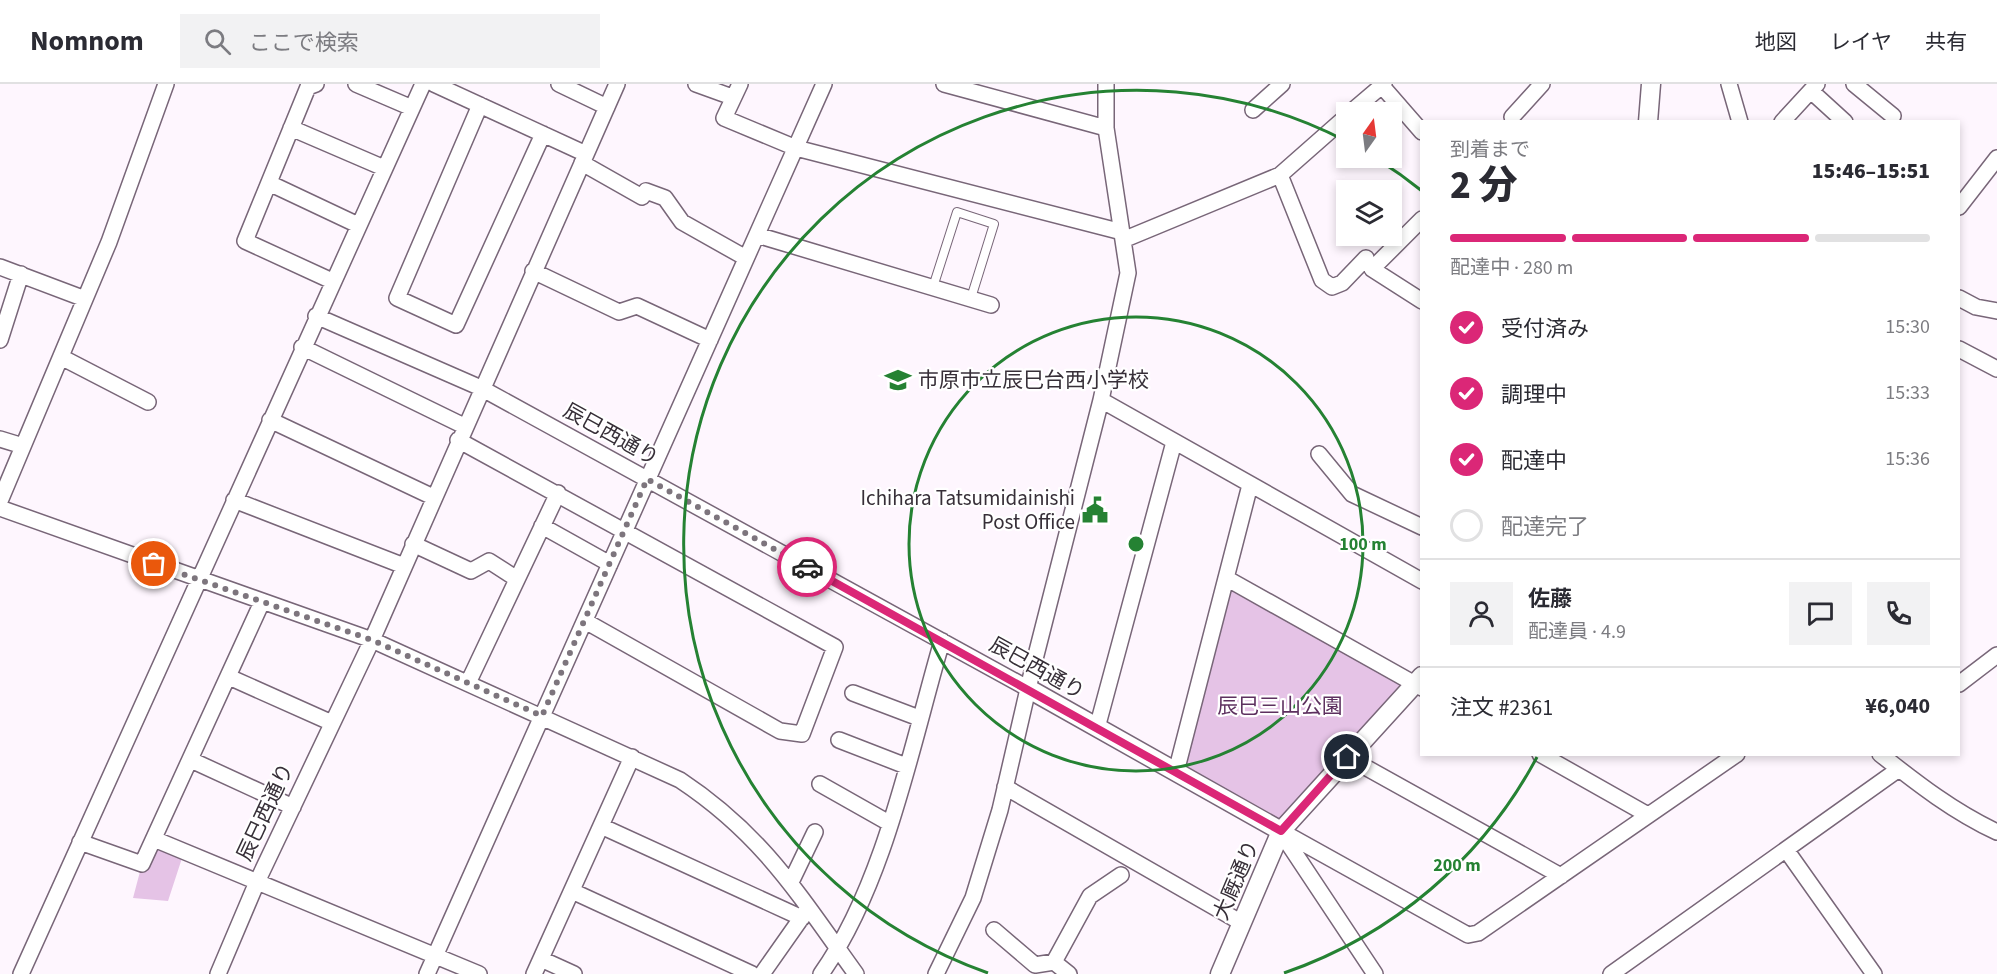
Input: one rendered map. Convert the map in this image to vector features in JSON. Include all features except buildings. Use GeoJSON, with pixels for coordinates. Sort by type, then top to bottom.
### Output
{"type":"FeatureCollection","features":[{"type":"Feature","properties":{"kind":"street"},"geometry":{"type":"LineString","coordinates":[[0,501],[109,242],[166,84]]}},
{"type":"Feature","properties":{"kind":"street"},"geometry":{"type":"LineString","coordinates":[[316,84],[308,87],[244,241],[332,281]]}},
{"type":"Feature","properties":{"kind":"street"},"geometry":{"type":"LineString","coordinates":[[356,84],[412,108]]}},
{"type":"Feature","properties":{"kind":"street"},"geometry":{"type":"LineString","coordinates":[[21,974],[316,316],[423,84]]}},
{"type":"Feature","properties":{"kind":"street"},"geometry":{"type":"LineString","coordinates":[[434,84],[543,134],[642,197],[646,191],[664,198],[682,222],[746,258]]}},
{"type":"Feature","properties":{"kind":"street"},"geometry":{"type":"LineString","coordinates":[[559,84],[607,107]]}},
{"type":"Feature","properties":{"kind":"street"},"geometry":{"type":"LineString","coordinates":[[316,316],[481,388],[617,84]]}},
{"type":"Feature","properties":{"kind":"street"},"geometry":{"type":"LineString","coordinates":[[696,84],[736,91],[724,118],[796,148],[1122,236],[1280,175],[1336,126]]}},
{"type":"Feature","properties":{"kind":"street"},"geometry":{"type":"LineString","coordinates":[[426,974],[824,84]]}},
{"type":"Feature","properties":{"kind":"street"},"geometry":{"type":"LineString","coordinates":[[944,84],[1106,128]]}},
{"type":"Feature","properties":{"kind":"street"},"geometry":{"type":"LineString","coordinates":[[936,974],[973,898],[1005,787],[1101,400],[1128,273],[1106,128],[1106,84]]}},
{"type":"Feature","properties":{"kind":"street"},"geometry":{"type":"LineString","coordinates":[[1253,110],[1282,84]]}},
{"type":"Feature","properties":{"kind":"street"},"geometry":{"type":"LineString","coordinates":[[1512,117],[1542,84]]}},
{"type":"Feature","properties":{"kind":"street"},"geometry":{"type":"LineString","coordinates":[[1648,120],[1651,84]]}},
{"type":"Feature","properties":{"kind":"street"},"geometry":{"type":"LineString","coordinates":[[1729,84],[1739,120]]}},
{"type":"Feature","properties":{"kind":"street"},"geometry":{"type":"LineString","coordinates":[[1854,84],[1893,116]]}},
{"type":"Feature","properties":{"kind":"street"},"geometry":{"type":"LineString","coordinates":[[1363,102],[1383,85],[1420,130]]}},
{"type":"Feature","properties":{"kind":"street"},"geometry":{"type":"LineString","coordinates":[[1784,120],[1814,88],[1843,120]]}},
{"type":"Feature","properties":{"kind":"street"},"geometry":{"type":"LineString","coordinates":[[480,105],[397,298],[407,303],[456,325],[543,134]]}},
{"type":"Feature","properties":{"kind":"street"},"geometry":{"type":"LineString","coordinates":[[291,128],[384,168]]}},
{"type":"Feature","properties":{"kind":"street"},"geometry":{"type":"LineString","coordinates":[[1960,206],[1997,158]]}},
{"type":"Feature","properties":{"kind":"street"},"geometry":{"type":"LineString","coordinates":[[1280,175],[1322,280],[1332,287],[1342,283],[1366,258]]}},
{"type":"Feature","properties":{"kind":"street"},"geometry":{"type":"LineString","coordinates":[[268,183],[358,225]]}},
{"type":"Feature","properties":{"kind":"street"},"geometry":{"type":"LineString","coordinates":[[1420,221],[1372,269],[1420,300]]}},
{"type":"Feature","properties":{"kind":"street"},"geometry":{"type":"LineString","coordinates":[[757,235],[992,305]]}},
{"type":"Feature","properties":{"kind":"street"},"geometry":{"type":"LineString","coordinates":[[0,267],[85,299]]}},
{"type":"Feature","properties":{"kind":"street"},"geometry":{"type":"LineString","coordinates":[[533,271],[619,312],[637,306],[710,340]]}},
{"type":"Feature","properties":{"kind":"street"},"geometry":{"type":"LineString","coordinates":[[0,340],[21,274]]}},
{"type":"Feature","properties":{"kind":"street"},"geometry":{"type":"LineString","coordinates":[[1960,299],[1976,307],[1997,311]]}},
{"type":"Feature","properties":{"kind":"street"},"geometry":{"type":"LineString","coordinates":[[302,347],[461,433],[558,493],[835,646],[801,734],[780,731],[585,621]]}},
{"type":"Feature","properties":{"kind":"street"},"geometry":{"type":"LineString","coordinates":[[1960,350],[1997,369]]}},
{"type":"Feature","properties":{"kind":"street"},"geometry":{"type":"LineString","coordinates":[[61,357],[148,402]]}},
{"type":"Feature","properties":{"kind":"street","name":"辰巳西通り"},"geometry":{"type":"LineString","coordinates":[[218,974],[258,882],[372,640],[481,388],[1029,689],[1281,831]]}},
{"type":"Feature","properties":{"kind":"street"},"geometry":{"type":"LineString","coordinates":[[1101,400],[1420,581]]}},
{"type":"Feature","properties":{"kind":"street"},"geometry":{"type":"LineString","coordinates":[[270,420],[434,497]]}},
{"type":"Feature","properties":{"kind":"street"},"geometry":{"type":"LineString","coordinates":[[0,439],[23,446]]}},
{"type":"Feature","properties":{"kind":"street"},"geometry":{"type":"LineString","coordinates":[[1097,728],[1174,442]]}},
{"type":"Feature","properties":{"kind":"street"},"geometry":{"type":"LineString","coordinates":[[1319,454],[1352,495],[1420,526]]}},
{"type":"Feature","properties":{"kind":"street"},"geometry":{"type":"LineString","coordinates":[[1176,772],[1250,485]]}},
{"type":"Feature","properties":{"kind":"street"},"geometry":{"type":"LineString","coordinates":[[468,683],[558,493]]}},
{"type":"Feature","properties":{"kind":"street"},"geometry":{"type":"LineString","coordinates":[[234,500],[404,566]]}},
{"type":"Feature","properties":{"kind":"street"},"geometry":{"type":"LineString","coordinates":[[0,508],[372,640],[680,780],[711,801],[760,845],[791,882],[805,912],[856,974]]}},
{"type":"Feature","properties":{"kind":"street"},"geometry":{"type":"LineString","coordinates":[[542,526],[610,564]]}},
{"type":"Feature","properties":{"kind":"street"},"geometry":{"type":"LineString","coordinates":[[413,544],[471,571],[489,561],[517,579]]}},
{"type":"Feature","properties":{"kind":"street"},"geometry":{"type":"LineString","coordinates":[[1226,578],[1419,683]]}},
{"type":"Feature","properties":{"kind":"street"},"geometry":{"type":"LineString","coordinates":[[80,842],[142,864],[262,602]]}},
{"type":"Feature","properties":{"kind":"street"},"geometry":{"type":"LineString","coordinates":[[821,974],[838,950],[876,867],[942,641]]}},
{"type":"Feature","properties":{"kind":"street"},"geometry":{"type":"LineString","coordinates":[[1960,683],[1997,656]]}},
{"type":"Feature","properties":{"kind":"street"},"geometry":{"type":"LineString","coordinates":[[229,677],[332,723]]}},
{"type":"Feature","properties":{"kind":"street","name":"大厩通り"},"geometry":{"type":"LineString","coordinates":[[1220,974],[1281,831],[1347,757],[1419,683]]}},
{"type":"Feature","properties":{"kind":"street"},"geometry":{"type":"LineString","coordinates":[[853,693],[919,718]]}},
{"type":"Feature","properties":{"kind":"street"},"geometry":{"type":"LineString","coordinates":[[839,740],[906,766]]}},
{"type":"Feature","properties":{"kind":"street"},"geometry":{"type":"LineString","coordinates":[[1543,756],[1648,816]]}},
{"type":"Feature","properties":{"kind":"street"},"geometry":{"type":"LineString","coordinates":[[1281,831],[1468,935],[1478,933],[1734,756]]}},
{"type":"Feature","properties":{"kind":"street"},"geometry":{"type":"LineString","coordinates":[[1883,756],[1963,815],[1997,832]]}},
{"type":"Feature","properties":{"kind":"street"},"geometry":{"type":"LineString","coordinates":[[534,974],[632,757]]}},
{"type":"Feature","properties":{"kind":"street"},"geometry":{"type":"LineString","coordinates":[[1347,757],[1561,876]]}},
{"type":"Feature","properties":{"kind":"street"},"geometry":{"type":"LineString","coordinates":[[191,760],[293,807]]}},
{"type":"Feature","properties":{"kind":"street"},"geometry":{"type":"LineString","coordinates":[[1611,974],[1787,851],[1899,769]]}},
{"type":"Feature","properties":{"kind":"street"},"geometry":{"type":"LineString","coordinates":[[820,784],[889,823]]}},
{"type":"Feature","properties":{"kind":"street"},"geometry":{"type":"LineString","coordinates":[[1005,787],[1242,923]]}},
{"type":"Feature","properties":{"kind":"street"},"geometry":{"type":"LineString","coordinates":[[601,826],[805,912]]}},
{"type":"Feature","properties":{"kind":"street"},"geometry":{"type":"LineString","coordinates":[[1281,831],[1375,974]]}},
{"type":"Feature","properties":{"kind":"street"},"geometry":{"type":"LineString","coordinates":[[791,882],[815,832]]}},
{"type":"Feature","properties":{"kind":"street"},"geometry":{"type":"LineString","coordinates":[[154,840],[479,974]]}},
{"type":"Feature","properties":{"kind":"street"},"geometry":{"type":"LineString","coordinates":[[1787,851],[1874,974]]}},
{"type":"Feature","properties":{"kind":"street"},"geometry":{"type":"LineString","coordinates":[[1054,962],[1089,896],[1120,875]]}},
{"type":"Feature","properties":{"kind":"street"},"geometry":{"type":"LineString","coordinates":[[572,891],[752,974]]}},
{"type":"Feature","properties":{"kind":"street"},"geometry":{"type":"LineString","coordinates":[[762,974],[805,912]]}},
{"type":"Feature","properties":{"kind":"street"},"geometry":{"type":"LineString","coordinates":[[994,930],[1035,965],[1054,962],[1068,974]]}},
{"type":"Feature","properties":{"kind":"street"},"geometry":{"type":"LineString","coordinates":[[541,958],[574,974]]}},
{"type":"Feature","properties":{"kind":"lane"},"geometry":{"type":"LineString","coordinates":[[933,287],[957,212],[994,224],[971,298]]}},
{"type":"Feature","properties":{"kind":"green space","name":"辰巳三山公園"},"geometry":{"type":"Polygon","coordinates":[[[1226,578],[1414,684],[1281,831],[1176,772],[1226,578]]]}},
{"type":"Feature","properties":{"kind":"green space"},"geometry":{"type":"Polygon","coordinates":[[[154,839],[184,852],[168,901],[133,898],[142,864],[154,839]]]}},
{"type":"Feature","properties":{"kind":"way so far"},"geometry":{"type":"LineString","coordinates":[[154,564],[372,640],[542,716],[647,479],[807,567]]}},
{"type":"Feature","properties":{"kind":"place","name":"市原市立辰巳台西小学校"},"geometry":{"type":"Point","coordinates":[898,380]}},
{"type":"Feature","properties":{"kind":"place","name":"Ichihara Tatsumidainishi Post Office"},"geometry":{"type":"Point","coordinates":[1095,510]}},
{"type":"Feature","properties":{"kind":"route"},"geometry":{"type":"LineString","coordinates":[[807,567],[1281,831],[1347,757]]}}]}
